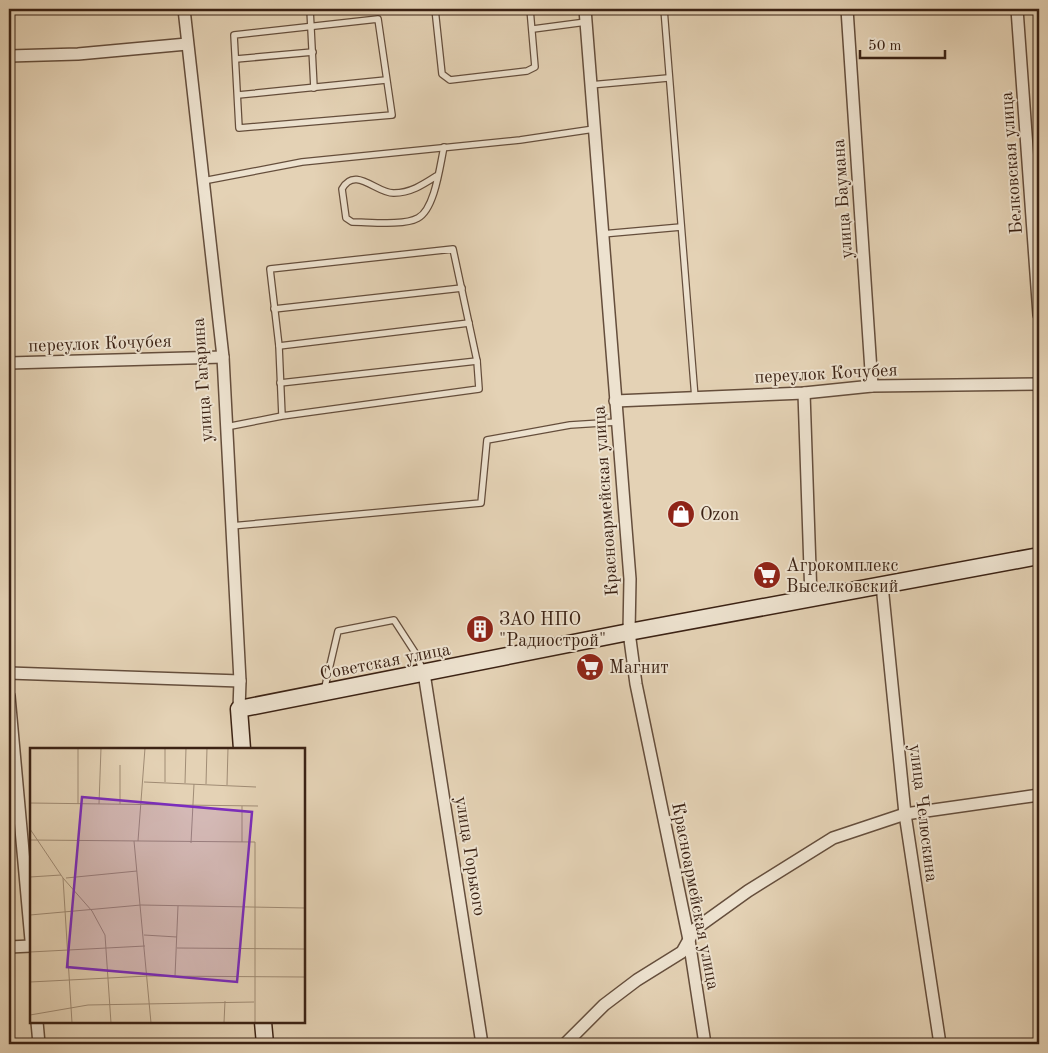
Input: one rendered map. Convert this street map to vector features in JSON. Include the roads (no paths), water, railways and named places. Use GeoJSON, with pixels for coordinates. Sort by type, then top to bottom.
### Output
{"type":"FeatureCollection","features":[{"type":"Feature","properties":{"kind":"street","name":"улица Гагарина"},"geometry":{"type":"LineString","coordinates":[[184,9],[223,357],[242,748]]}},
{"type":"Feature","properties":{"kind":"street","name":"Красноармейская улица"},"geometry":{"type":"LineString","coordinates":[[585,9],[630,579],[629,632],[636,684],[689,940],[705,1044]]}},
{"type":"Feature","properties":{"kind":"street","name":"улица Баумана"},"geometry":{"type":"LineString","coordinates":[[847,9],[872,386]]}},
{"type":"Feature","properties":{"kind":"street","name":"Белковская улица"},"geometry":{"type":"LineString","coordinates":[[1017,9],[1039,316]]}},
{"type":"Feature","properties":{"kind":"street"},"geometry":{"type":"LineString","coordinates":[[9,56],[78,54],[187,44]]}},
{"type":"Feature","properties":{"kind":"street","name":"переулок Кочубея"},"geometry":{"type":"LineString","coordinates":[[9,363],[223,357]]}},
{"type":"Feature","properties":{"kind":"street","name":"переулок Кочубея"},"geometry":{"type":"LineString","coordinates":[[615,401],[804,393],[872,386],[1039,384]]}},
{"type":"Feature","properties":{"kind":"street"},"geometry":{"type":"LineString","coordinates":[[804,393],[811,598]]}},
{"type":"Feature","properties":{"kind":"street","name":"Советская улица"},"geometry":{"type":"LineString","coordinates":[[239,709],[629,632],[1039,556]]}},
{"type":"Feature","properties":{"kind":"street","name":"улица Челюскина"},"geometry":{"type":"LineString","coordinates":[[882,585],[905,814],[940,1044]]}},
{"type":"Feature","properties":{"kind":"street"},"geometry":{"type":"LineString","coordinates":[[9,673],[240,681]]}},
{"type":"Feature","properties":{"kind":"street","name":"улица Горького"},"geometry":{"type":"LineString","coordinates":[[424,673],[482,1044]]}},
{"type":"Feature","properties":{"kind":"street"},"geometry":{"type":"LineString","coordinates":[[9,696],[14,815],[30,933]]}},
{"type":"Feature","properties":{"kind":"street"},"geometry":{"type":"LineString","coordinates":[[565,1044],[604,1006],[637,980],[682,952],[695,929],[748,891],[833,838],[905,814],[1039,795]]}},
{"type":"Feature","properties":{"kind":"street"},"geometry":{"type":"LineString","coordinates":[[9,947],[30,946]]}},
{"type":"Feature","properties":{"kind":"street"},"geometry":{"type":"LineString","coordinates":[[37,1023],[39,1044]]}},
{"type":"Feature","properties":{"kind":"street"},"geometry":{"type":"LineString","coordinates":[[263,1023],[264,1044]]}},
{"type":"Feature","properties":{"kind":"lane"},"geometry":{"type":"LineString","coordinates":[[310,9],[314,88]]}},
{"type":"Feature","properties":{"kind":"lane"},"geometry":{"type":"LineString","coordinates":[[436,9],[442,74],[450,80],[527,72],[535,66],[530,9]]}},
{"type":"Feature","properties":{"kind":"lane"},"geometry":{"type":"LineString","coordinates":[[664,9],[695,398]]}},
{"type":"Feature","properties":{"kind":"lane"},"geometry":{"type":"LineString","coordinates":[[378,19],[392,115],[239,128],[234,35],[311,27],[378,19]]}},
{"type":"Feature","properties":{"kind":"lane"},"geometry":{"type":"LineString","coordinates":[[533,28],[586,22]]}},
{"type":"Feature","properties":{"kind":"lane"},"geometry":{"type":"LineString","coordinates":[[236,59],[313,52]]}},
{"type":"Feature","properties":{"kind":"lane"},"geometry":{"type":"LineString","coordinates":[[590,85],[668,78]]}},
{"type":"Feature","properties":{"kind":"lane"},"geometry":{"type":"LineString","coordinates":[[238,95],[386,80]]}},
{"type":"Feature","properties":{"kind":"lane"},"geometry":{"type":"LineString","coordinates":[[203,181],[302,162],[520,140],[594,129]]}},
{"type":"Feature","properties":{"kind":"lane"},"geometry":{"type":"LineString","coordinates":[[438,175],[417,188],[392,194],[381,191],[369,182],[354,179],[349,181],[342,189],[346,218],[352,222],[418,219],[429,206],[438,175],[444,147]]}},
{"type":"Feature","properties":{"kind":"lane"},"geometry":{"type":"LineString","coordinates":[[602,234],[681,226]]}},
{"type":"Feature","properties":{"kind":"lane"},"geometry":{"type":"LineString","coordinates":[[226,427],[282,416],[479,389],[477,361],[454,249],[270,269],[279,346],[282,416]]}},
{"type":"Feature","properties":{"kind":"lane"},"geometry":{"type":"LineString","coordinates":[[274,309],[462,288]]}},
{"type":"Feature","properties":{"kind":"lane"},"geometry":{"type":"LineString","coordinates":[[279,346],[469,323]]}},
{"type":"Feature","properties":{"kind":"lane"},"geometry":{"type":"LineString","coordinates":[[280,383],[477,361]]}},
{"type":"Feature","properties":{"kind":"lane"},"geometry":{"type":"LineString","coordinates":[[231,526],[481,503],[487,440],[570,425],[617,422]]}},
{"type":"Feature","properties":{"kind":"lane"},"geometry":{"type":"LineString","coordinates":[[323,693],[338,631],[394,620],[416,654],[424,673]]}},
{"type":"Feature","properties":{"kind":"place","name":"Ozon"},"geometry":{"type":"Point","coordinates":[681,514]}},
{"type":"Feature","properties":{"kind":"place","name":"Агрокомплекс Выселковский"},"geometry":{"type":"Point","coordinates":[767,575]}},
{"type":"Feature","properties":{"kind":"place","name":"ЗАО НПО \"Радиострой\""},"geometry":{"type":"Point","coordinates":[480,629]}},
{"type":"Feature","properties":{"kind":"place","name":"Магнит"},"geometry":{"type":"Point","coordinates":[590,667]}}]}
